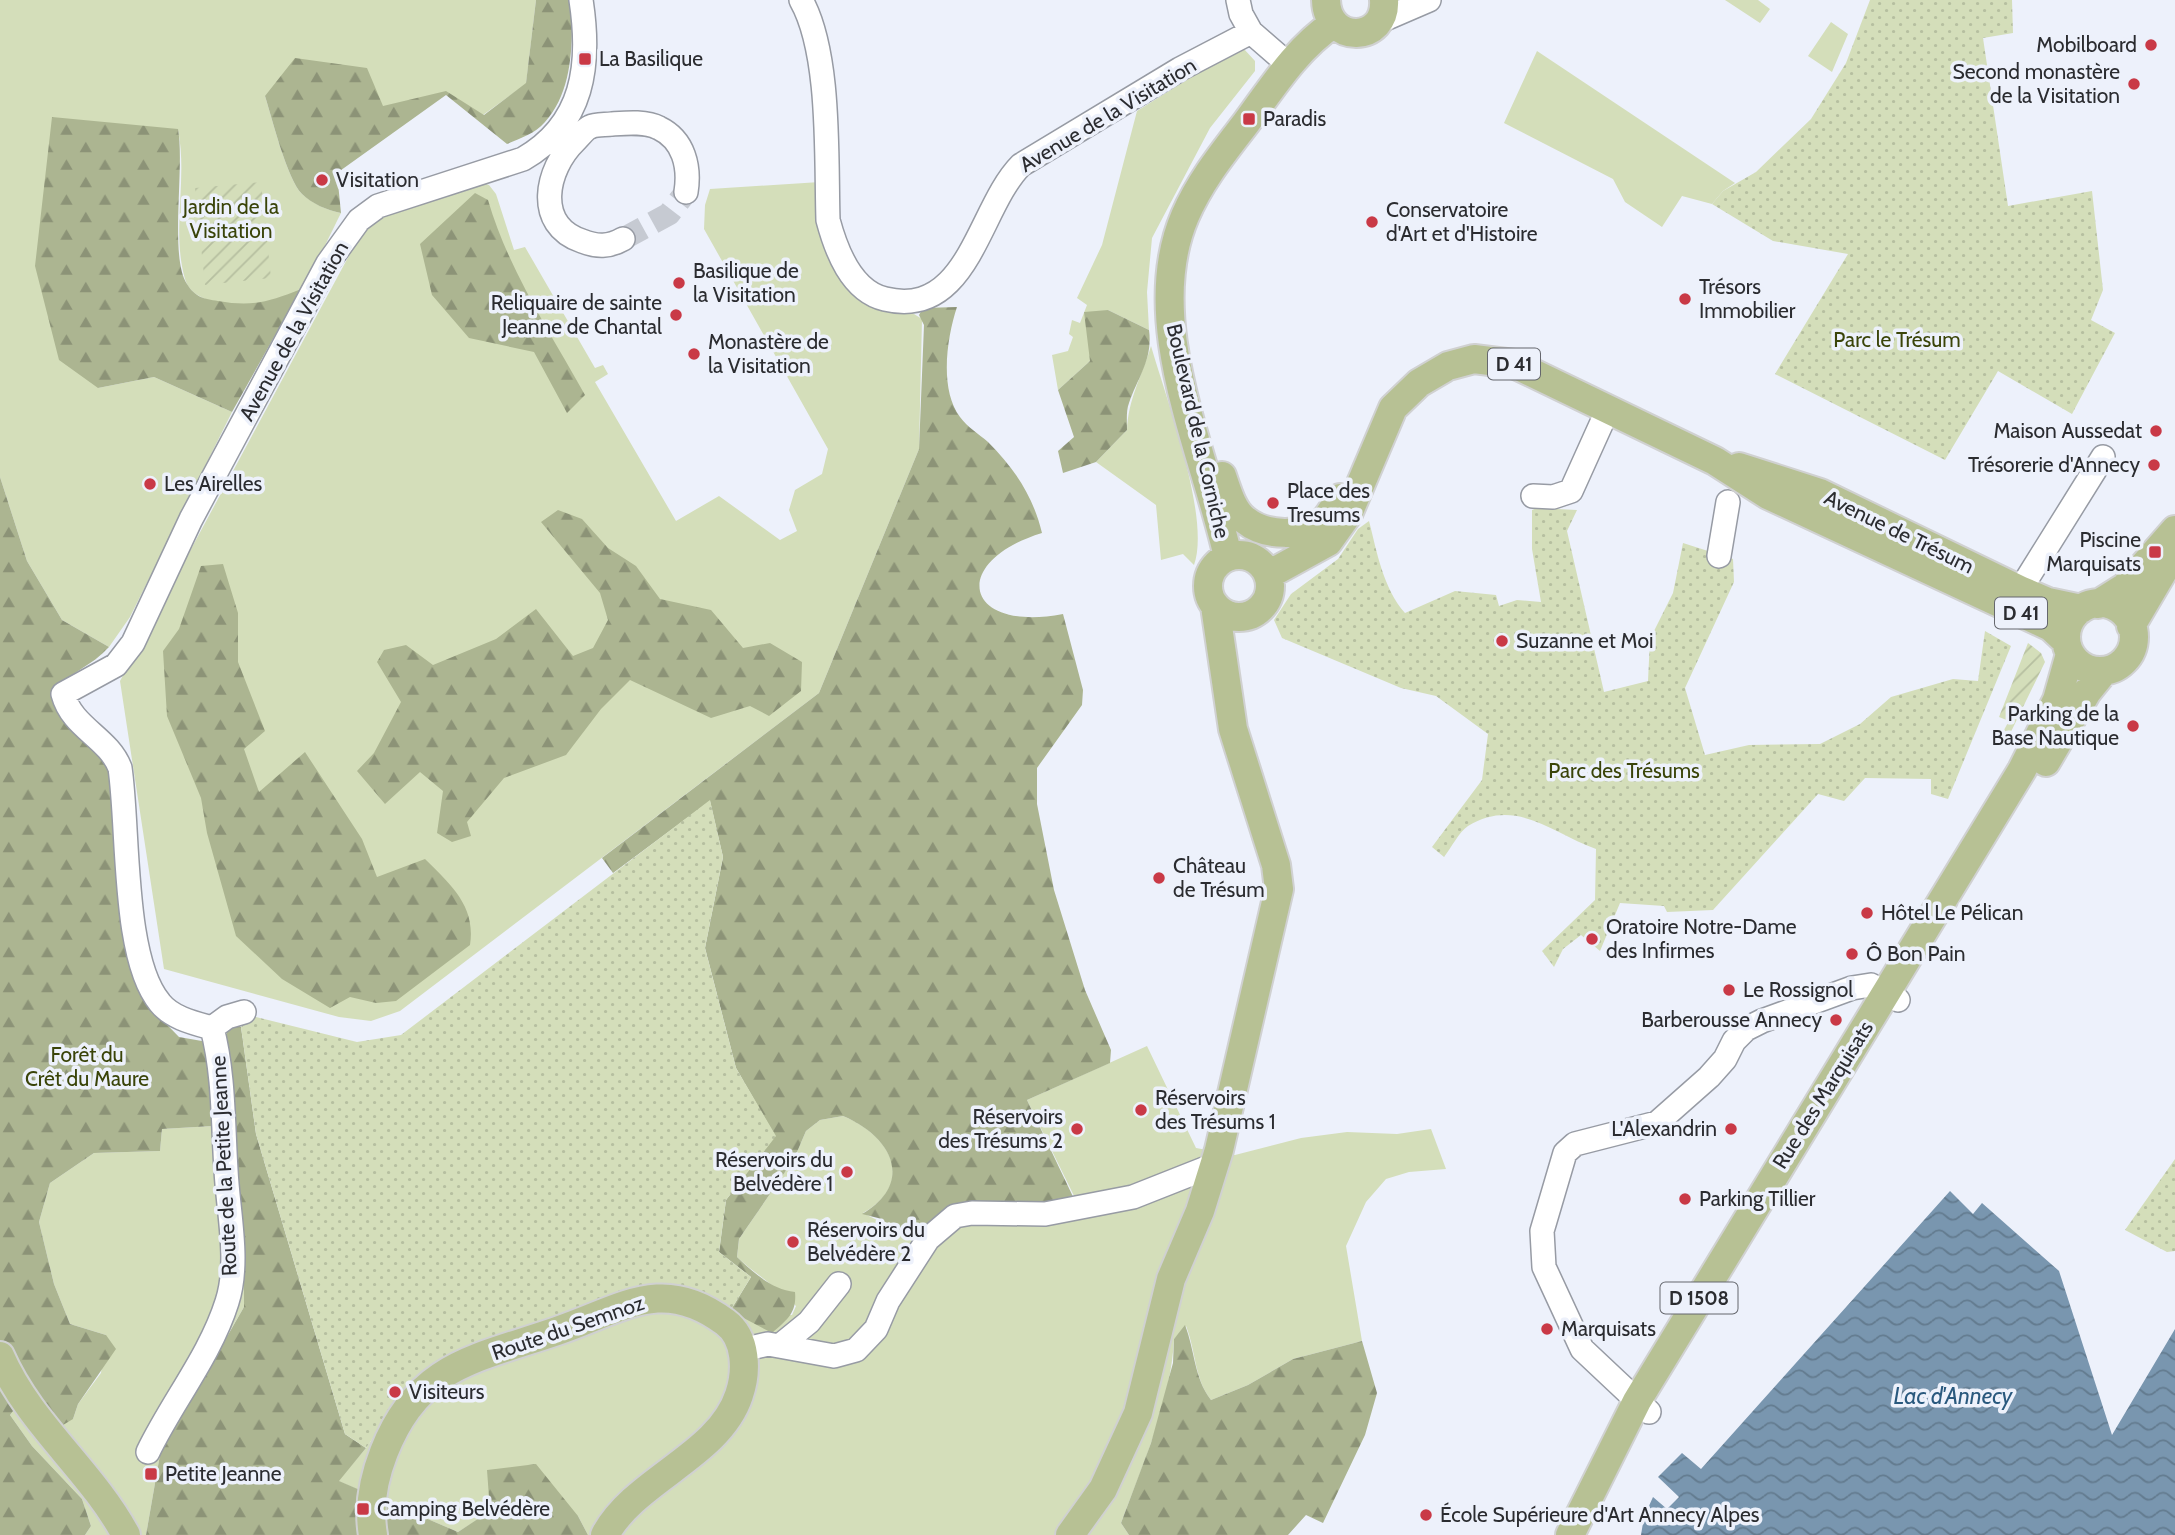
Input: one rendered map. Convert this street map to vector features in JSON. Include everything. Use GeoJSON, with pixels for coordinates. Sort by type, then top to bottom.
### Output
{"type":"FeatureCollection","features":[{"type":"Feature","properties":{"kind":"main road"},"geometry":{"type":"LineString","coordinates":[[1329,12],[1351,33],[1371,29],[1381,11]]}},
{"type":"Feature","properties":{"kind":"main road","name":"Boulevard de la Corniche"},"geometry":{"type":"LineString","coordinates":[[1228,557],[1194,432],[1172,333],[1169,272],[1184,217],[1206,174],[1329,12]]}},
{"type":"Feature","properties":{"kind":"main road","name":"Avenue de Trésum"},"geometry":{"type":"LineString","coordinates":[[1268,575],[1328,542],[1348,514],[1393,408],[1419,383],[1448,366],[1474,359],[1514,364],[1608,409],[1715,461],[1768,495],[2051,627],[2068,647]]}},
{"type":"Feature","properties":{"kind":"main road"},"geometry":{"type":"LineString","coordinates":[[1194,432],[1221,472],[1234,507],[1244,520],[1264,529],[1282,533],[1312,528],[1326,519],[1345,492],[1359,486]]}},
{"type":"Feature","properties":{"kind":"main road","name":"Avenue de Trésum"},"geometry":{"type":"LineString","coordinates":[[1715,461],[1768,474],[1820,493],[2048,602],[2089,607]]}},
{"type":"Feature","properties":{"kind":"main road"},"geometry":{"type":"LineString","coordinates":[[2089,607],[2118,609],[2131,626],[2133,644],[2129,654],[2119,665],[2104,671],[2085,668],[2068,647],[2069,623],[2089,607],[2125,587],[2175,530]]}},
{"type":"Feature","properties":{"kind":"main road"},"geometry":{"type":"LineString","coordinates":[[2131,626],[2175,551]]}},
{"type":"Feature","properties":{"kind":"main road"},"geometry":{"type":"LineString","coordinates":[[1070,1535],[1103,1489],[1138,1413],[1168,1290],[1200,1211],[1214,1164],[1279,890],[1276,865],[1233,729],[1215,606],[1208,584],[1218,563],[1228,557],[1252,558],[1268,575],[1268,598],[1243,627],[1227,678]]}},
{"type":"Feature","properties":{"kind":"main road"},"geometry":{"type":"LineString","coordinates":[[1215,606],[1232,616],[1251,615]]}},
{"type":"Feature","properties":{"kind":"main road","name":"Rue des Marquisats"},"geometry":{"type":"LineString","coordinates":[[1893,995],[2022,770],[2057,700],[2068,647]]}},
{"type":"Feature","properties":{"kind":"main road","name":"Rue des Marquisats"},"geometry":{"type":"LineString","coordinates":[[1570,1535],[1643,1406],[1893,995],[2084,697],[2104,671]]}},
{"type":"Feature","properties":{"kind":"main road","name":"Route du Semnoz"},"geometry":{"type":"LineString","coordinates":[[373,1535],[371,1499],[378,1468],[392,1431],[412,1401],[439,1375],[622,1307],[663,1297],[681,1298],[708,1309],[730,1325],[742,1350]]}},
{"type":"Feature","properties":{"kind":"main road"},"geometry":{"type":"LineString","coordinates":[[605,1535],[627,1506],[706,1441],[730,1414],[743,1381],[742,1350]]}},
{"type":"Feature","properties":{"kind":"main road"},"geometry":{"type":"LineString","coordinates":[[0,1356],[34,1413],[94,1486],[126,1535]]}},
{"type":"Feature","properties":{"kind":"main road","name":"Rue des Marquisats"},"geometry":{"type":"LineString","coordinates":[[1588,1535],[1643,1406]]}},
{"type":"Feature","properties":{"kind":"street","name":"Avenue de la Visitation"},"geometry":{"type":"LineString","coordinates":[[64,699],[63,695],[70,688],[94,680],[116,665],[133,643],[191,519],[290,332],[328,263],[359,220],[378,206],[523,159],[544,147],[561,129],[583,78],[586,41],[581,0]]}},
{"type":"Feature","properties":{"kind":"street","name":"Avenue de la Visitation"},"geometry":{"type":"LineString","coordinates":[[801,0],[813,32],[822,74],[828,220],[832,237],[840,258],[853,277],[882,299],[904,302],[932,297],[951,282],[985,228],[1008,178],[1021,164],[1180,69],[1251,32]]}},
{"type":"Feature","properties":{"kind":"street"},"geometry":{"type":"LineString","coordinates":[[1238,0],[1241,14],[1251,32],[1289,65]]}},
{"type":"Feature","properties":{"kind":"street"},"geometry":{"type":"LineString","coordinates":[[1381,11],[1429,0]]}},
{"type":"Feature","properties":{"kind":"street"},"geometry":{"type":"LineString","coordinates":[[623,239],[598,246],[573,238],[562,230],[549,198],[549,183],[560,155],[589,127],[628,123],[651,125],[670,135],[679,145],[688,170],[686,192]]}},
{"type":"Feature","properties":{"kind":"street"},"geometry":{"type":"LineString","coordinates":[[1533,496],[1553,497],[1571,491],[1608,409]]}},
{"type":"Feature","properties":{"kind":"street"},"geometry":{"type":"LineString","coordinates":[[1973,590],[2000,593],[2020,590],[2104,457]]}},
{"type":"Feature","properties":{"kind":"street"},"geometry":{"type":"LineString","coordinates":[[1719,556],[1728,502]]}},
{"type":"Feature","properties":{"kind":"street","name":"Route de la Petite Jeanne"},"geometry":{"type":"LineString","coordinates":[[64,699],[81,725],[111,751],[120,768],[134,923],[138,950],[151,990],[167,1009],[190,1022],[212,1028]]}},
{"type":"Feature","properties":{"kind":"street"},"geometry":{"type":"LineString","coordinates":[[1643,1406],[1582,1349],[1544,1267],[1542,1231],[1565,1153],[1575,1144],[1657,1123],[1709,1077],[1725,1059],[1734,1041],[1754,1025],[1852,988],[1871,985],[1893,995]]}},
{"type":"Feature","properties":{"kind":"street","name":"Route de la Petite Jeanne"},"geometry":{"type":"LineString","coordinates":[[212,1028],[227,1017],[244,1012]]}},
{"type":"Feature","properties":{"kind":"street","name":"Route de la Petite Jeanne"},"geometry":{"type":"LineString","coordinates":[[148,1452],[215,1331],[230,1292],[232,1263],[223,1128],[216,1044],[212,1028]]}},
{"type":"Feature","properties":{"kind":"street"},"geometry":{"type":"LineString","coordinates":[[742,1350],[782,1344],[834,1356],[856,1350],[876,1328],[888,1301],[928,1239],[955,1216],[972,1213],[1045,1214],[1133,1197],[1214,1164]]}},
{"type":"Feature","properties":{"kind":"street"},"geometry":{"type":"LineString","coordinates":[[782,1344],[809,1322],[839,1284]]}},
{"type":"Feature","properties":{"kind":"green space"},"geometry":{"type":"Polygon","coordinates":[[[0,0],[536,0],[526,84],[483,115],[446,92],[382,107],[265,96],[296,186],[315,204],[341,213],[304,284],[289,296],[274,301],[238,305],[220,303],[192,291],[185,279],[179,242],[181,148],[178,130],[98,388],[154,377],[232,412],[130,617],[109,647],[62,620],[27,561],[0,477],[0,0]]]}},
{"type":"Feature","properties":{"kind":"green space"},"geometry":{"type":"Polygon","coordinates":[[[536,0],[571,0],[572,15],[570,64],[562,95],[555,109],[537,130],[507,144],[446,95],[337,173],[341,213],[320,206],[302,194],[286,162],[265,96],[295,58],[367,68],[383,106],[446,91],[484,115],[526,83],[536,0]]]}},
{"type":"Feature","properties":{"kind":"green space"},"geometry":{"type":"Polygon","coordinates":[[[1725,0],[1758,0],[1770,9],[1760,23],[1725,0]]]}},
{"type":"Feature","properties":{"kind":"green space","name":"Parc le Trésum"},"geometry":{"type":"Polygon","coordinates":[[[1870,0],[2012,0],[2013,33],[1983,38],[2008,206],[2092,191],[2103,290],[2091,320],[2115,333],[2072,414],[1998,371],[1945,460],[1775,374],[1848,254],[1773,241],[1712,204],[1723,191],[1756,172],[1811,119],[1846,63],[1870,0]]]}},
{"type":"Feature","properties":{"kind":"green space"},"geometry":{"type":"Polygon","coordinates":[[[1831,22],[1848,34],[1832,72],[1808,56],[1831,22]]]}},
{"type":"Feature","properties":{"kind":"green space"},"geometry":{"type":"Polygon","coordinates":[[[1244,49],[1255,61],[1255,71],[1210,128],[1152,238],[1147,292],[1149,330],[1108,310],[1090,361],[1058,390],[1052,355],[1068,351],[1073,337],[1069,334],[1072,320],[1080,323],[1087,305],[1077,298],[1102,245],[1137,111],[1230,53],[1244,49]]]}},
{"type":"Feature","properties":{"kind":"green space"},"geometry":{"type":"Polygon","coordinates":[[[1537,51],[1735,183],[1723,191],[1712,204],[1682,196],[1662,227],[1625,202],[1613,179],[1504,123],[1537,51]]]}},
{"type":"Feature","properties":{"kind":"green space"},"geometry":{"type":"Polygon","coordinates":[[[52,117],[178,129],[179,254],[187,284],[197,295],[230,303],[251,303],[270,300],[301,289],[232,412],[154,377],[98,388],[59,360],[35,266],[52,117]]]}},
{"type":"Feature","properties":{"kind":"green space"},"geometry":{"type":"Polygon","coordinates":[[[474,180],[489,185],[496,194],[514,250],[525,247],[595,368],[603,365],[608,374],[595,382],[676,521],[719,496],[780,540],[797,531],[789,510],[795,490],[822,474],[828,449],[704,229],[705,205],[710,189],[820,182],[826,241],[906,309],[922,319],[919,449],[819,693],[400,1011],[371,1021],[339,1017],[164,969],[120,681],[366,224],[384,211],[474,180]]]}},
{"type":"Feature","properties":{"kind":"green space","name":"Jardin de la Visitation"},"geometry":{"type":"Polygon","coordinates":[[[261,182],[271,278],[205,285],[195,188],[261,182]]]}},
{"type":"Feature","properties":{"kind":"green space"},"geometry":{"type":"Polygon","coordinates":[[[475,193],[488,200],[496,226],[518,275],[585,395],[567,413],[534,352],[469,338],[432,295],[420,244],[475,193]]]}},
{"type":"Feature","properties":{"kind":"green space"},"geometry":{"type":"Polygon","coordinates":[[[957,307],[950,333],[947,363],[949,392],[953,405],[963,421],[988,442],[1015,473],[1034,507],[1042,533],[1012,546],[992,561],[981,576],[980,591],[988,604],[1005,613],[1030,617],[1063,614],[1083,690],[1082,705],[1037,768],[1037,804],[1054,890],[1085,990],[1111,1050],[1110,1063],[1027,1100],[1076,1203],[987,1203],[915,1239],[878,1218],[862,1214],[879,1201],[889,1188],[892,1174],[891,1160],[874,1135],[843,1116],[820,1120],[806,1131],[794,1159],[739,1239],[737,1257],[771,1284],[795,1292],[793,1311],[772,1333],[736,1314],[732,1308],[751,1277],[719,1252],[726,1200],[775,1136],[736,1068],[705,948],[723,857],[710,801],[613,873],[602,858],[819,693],[919,449],[924,325],[919,315],[923,308],[957,307]]]}},
{"type":"Feature","properties":{"kind":"green space"},"geometry":{"type":"Polygon","coordinates":[[[1108,310],[1149,330],[1147,359],[1128,406],[1127,430],[1096,462],[1063,473],[1058,451],[1074,437],[1058,390],[1090,361],[1084,312],[1108,310]]]}},
{"type":"Feature","properties":{"kind":"green space"},"geometry":{"type":"Polygon","coordinates":[[[1151,346],[1192,489],[1198,544],[1194,565],[1183,554],[1161,560],[1156,505],[1096,462],[1127,430],[1133,398],[1151,346]]]}},
{"type":"Feature","properties":{"kind":"green space","name":"Forêt du Crêt du Maure"},"geometry":{"type":"Polygon","coordinates":[[[0,477],[27,561],[62,620],[109,647],[51,692],[116,773],[148,1005],[179,1037],[219,1044],[233,1024],[241,1027],[256,1134],[345,1434],[366,1448],[339,1481],[458,1532],[490,1511],[487,1470],[536,1464],[578,1516],[588,1535],[146,1535],[161,1449],[172,1425],[201,1382],[244,1307],[244,1284],[213,1126],[162,1129],[160,1151],[94,1153],[50,1183],[39,1222],[54,1284],[70,1324],[106,1335],[116,1349],[78,1404],[73,1419],[63,1425],[27,1393],[10,1415],[32,1446],[82,1499],[91,1526],[85,1535],[0,1535],[0,477]]]}},
{"type":"Feature","properties":{"kind":"green space"},"geometry":{"type":"Polygon","coordinates":[[[558,510],[582,519],[608,548],[636,566],[660,599],[711,610],[743,648],[770,643],[802,662],[801,691],[769,716],[750,706],[711,718],[630,680],[601,709],[566,755],[504,778],[467,822],[471,836],[452,842],[437,833],[443,791],[420,772],[385,804],[357,771],[374,753],[401,702],[377,662],[384,650],[406,645],[433,665],[496,639],[536,609],[573,656],[593,648],[608,620],[600,593],[541,522],[558,510]]]}},
{"type":"Feature","properties":{"kind":"green space","name":"Parc des Trésums"},"geometry":{"type":"Polygon","coordinates":[[[1532,510],[1577,510],[1567,531],[1604,692],[1648,681],[1650,639],[1673,593],[1683,543],[1733,559],[1734,582],[1685,688],[1705,755],[1749,745],[1820,744],[1860,724],[1891,697],[1953,679],[1978,681],[1985,631],[2011,646],[1948,799],[1931,794],[1931,779],[1865,778],[1844,801],[1818,794],[1713,910],[1667,912],[1664,906],[1620,903],[1600,951],[1581,935],[1563,949],[1554,967],[1542,951],[1595,900],[1596,849],[1534,821],[1502,815],[1485,818],[1468,826],[1444,857],[1432,847],[1482,780],[1488,734],[1436,696],[1401,688],[1282,638],[1274,620],[1291,594],[1338,559],[1358,529],[1369,521],[1386,581],[1405,613],[1455,591],[1496,595],[1499,606],[1517,600],[1541,602],[1532,549],[1532,510]]]}},
{"type":"Feature","properties":{"kind":"green space"},"geometry":{"type":"Polygon","coordinates":[[[223,564],[238,613],[238,662],[265,731],[244,749],[259,792],[305,752],[362,839],[377,877],[425,859],[452,887],[465,908],[471,931],[470,945],[396,1001],[376,1003],[350,997],[330,1008],[282,979],[236,936],[207,833],[201,798],[167,716],[163,651],[179,629],[201,566],[223,564]]]}},
{"type":"Feature","properties":{"kind":"green space"},"geometry":{"type":"Polygon","coordinates":[[[2028,643],[2041,653],[2045,662],[2006,742],[2000,737],[2009,721],[1999,717],[2028,643]]]}},
{"type":"Feature","properties":{"kind":"green space"},"geometry":{"type":"Polygon","coordinates":[[[710,800],[723,857],[705,948],[736,1068],[776,1136],[726,1200],[719,1252],[751,1277],[732,1308],[689,1287],[659,1287],[408,1388],[366,1448],[345,1434],[256,1134],[241,1027],[252,1016],[357,1042],[401,1035],[710,800]]]}},
{"type":"Feature","properties":{"kind":"green space"},"geometry":{"type":"Polygon","coordinates":[[[1147,1046],[1196,1148],[1235,1155],[1301,1138],[1347,1132],[1397,1134],[1431,1129],[1446,1169],[1409,1172],[1386,1179],[1366,1202],[1346,1246],[1362,1341],[1293,1359],[1248,1385],[1211,1400],[1201,1383],[1186,1326],[1174,1339],[1162,1409],[1121,1523],[1129,1535],[588,1535],[578,1516],[490,1512],[458,1532],[338,1481],[366,1448],[408,1388],[659,1287],[680,1286],[702,1290],[722,1299],[736,1314],[792,1315],[796,1306],[737,1257],[739,1239],[794,1159],[806,1131],[820,1120],[843,1116],[860,1124],[884,1147],[891,1160],[893,1174],[889,1187],[880,1201],[863,1213],[915,1239],[924,1233],[1076,1200],[1027,1100],[1147,1046]]]}},
{"type":"Feature","properties":{"kind":"green space"},"geometry":{"type":"Polygon","coordinates":[[[213,1126],[244,1284],[244,1307],[161,1449],[146,1535],[85,1535],[91,1526],[82,1499],[32,1446],[10,1415],[27,1393],[73,1419],[78,1404],[101,1373],[106,1335],[70,1324],[54,1284],[39,1222],[50,1183],[94,1153],[160,1151],[162,1129],[213,1126]]]}},
{"type":"Feature","properties":{"kind":"green space"},"geometry":{"type":"Polygon","coordinates":[[[2175,1159],[2175,1251],[2167,1252],[2125,1230],[2175,1159]]]}},
{"type":"Feature","properties":{"kind":"green space"},"geometry":{"type":"Polygon","coordinates":[[[1185,1325],[1201,1383],[1211,1400],[1248,1385],[1293,1359],[1362,1341],[1377,1393],[1365,1435],[1323,1523],[1306,1515],[1288,1535],[1129,1535],[1121,1523],[1151,1443],[1173,1363],[1174,1339],[1185,1325]]]}},
{"type":"Feature","properties":{"kind":"water","name":"Lac d'Annecy"},"geometry":{"type":"Polygon","coordinates":[[[1950,1191],[1973,1214],[1982,1203],[2059,1271],[2112,1435],[2175,1329],[2175,1535],[1641,1535],[1644,1517],[1653,1497],[1667,1509],[1679,1497],[1658,1477],[1682,1453],[1701,1469],[1950,1191]]]}},
{"type":"Feature","properties":{"kind":"tunnel"},"geometry":{"type":"LineString","coordinates":[[623,239],[669,214],[686,192]]}},
{"type":"Feature","properties":{"kind":"place","name":"Mobilboard"},"geometry":{"type":"Point","coordinates":[2151,45]}},
{"type":"Feature","properties":{"kind":"place","name":"La Basilique"},"geometry":{"type":"Point","coordinates":[585,59]}},
{"type":"Feature","properties":{"kind":"place","name":"Second monastère de la Visitation"},"geometry":{"type":"Point","coordinates":[2134,84]}},
{"type":"Feature","properties":{"kind":"place","name":"Paradis"},"geometry":{"type":"Point","coordinates":[1249,119]}},
{"type":"Feature","properties":{"kind":"place","name":"Visitation"},"geometry":{"type":"Point","coordinates":[322,180]}},
{"type":"Feature","properties":{"kind":"place","name":"Conservatoire d'Art et d'Histoire"},"geometry":{"type":"Point","coordinates":[1372,222]}},
{"type":"Feature","properties":{"kind":"place","name":"Basilique de la Visitation"},"geometry":{"type":"Point","coordinates":[679,283]}},
{"type":"Feature","properties":{"kind":"place","name":"Trésors Immobilier"},"geometry":{"type":"Point","coordinates":[1685,299]}},
{"type":"Feature","properties":{"kind":"place","name":"Reliquaire de sainte Jeanne de Chantal"},"geometry":{"type":"Point","coordinates":[676,315]}},
{"type":"Feature","properties":{"kind":"place","name":"Monastère de la Visitation"},"geometry":{"type":"Point","coordinates":[694,354]}},
{"type":"Feature","properties":{"kind":"place","name":"Maison Aussedat"},"geometry":{"type":"Point","coordinates":[2156,431]}},
{"type":"Feature","properties":{"kind":"place","name":"Trésorerie d'Annecy"},"geometry":{"type":"Point","coordinates":[2154,465]}},
{"type":"Feature","properties":{"kind":"place","name":"Les Airelles"},"geometry":{"type":"Point","coordinates":[150,484]}},
{"type":"Feature","properties":{"kind":"place","name":"Place des Tresums"},"geometry":{"type":"Point","coordinates":[1273,503]}},
{"type":"Feature","properties":{"kind":"place","name":"Piscine Marquisats"},"geometry":{"type":"Point","coordinates":[2155,552]}},
{"type":"Feature","properties":{"kind":"place","name":"Suzanne et Moi"},"geometry":{"type":"Point","coordinates":[1502,641]}},
{"type":"Feature","properties":{"kind":"place","name":"Parking de la Base Nautique"},"geometry":{"type":"Point","coordinates":[2133,726]}},
{"type":"Feature","properties":{"kind":"place","name":"Château de Trésum"},"geometry":{"type":"Point","coordinates":[1159,878]}},
{"type":"Feature","properties":{"kind":"place","name":"Hôtel Le Pélican"},"geometry":{"type":"Point","coordinates":[1867,913]}},
{"type":"Feature","properties":{"kind":"place","name":"Oratoire Notre-Dame des Infirmes"},"geometry":{"type":"Point","coordinates":[1592,939]}},
{"type":"Feature","properties":{"kind":"place","name":"Ô Bon Pain"},"geometry":{"type":"Point","coordinates":[1852,954]}},
{"type":"Feature","properties":{"kind":"place","name":"Le Rossignol"},"geometry":{"type":"Point","coordinates":[1729,990]}},
{"type":"Feature","properties":{"kind":"place","name":"Barberousse Annecy"},"geometry":{"type":"Point","coordinates":[1836,1020]}},
{"type":"Feature","properties":{"kind":"place","name":"Réservoirs des Trésums 1"},"geometry":{"type":"Point","coordinates":[1141,1110]}},
{"type":"Feature","properties":{"kind":"place","name":"Réservoirs des Trésums 2"},"geometry":{"type":"Point","coordinates":[1077,1129]}},
{"type":"Feature","properties":{"kind":"place","name":"L'Alexandrin"},"geometry":{"type":"Point","coordinates":[1731,1129]}},
{"type":"Feature","properties":{"kind":"place","name":"Réservoirs du Belvédère 1"},"geometry":{"type":"Point","coordinates":[847,1172]}},
{"type":"Feature","properties":{"kind":"place","name":"Parking Tillier"},"geometry":{"type":"Point","coordinates":[1685,1199]}},
{"type":"Feature","properties":{"kind":"place","name":"Réservoirs du Belvédère 2"},"geometry":{"type":"Point","coordinates":[793,1242]}},
{"type":"Feature","properties":{"kind":"place","name":"Marquisats"},"geometry":{"type":"Point","coordinates":[1547,1329]}},
{"type":"Feature","properties":{"kind":"place","name":"Visiteurs"},"geometry":{"type":"Point","coordinates":[395,1392]}},
{"type":"Feature","properties":{"kind":"place","name":"Petite Jeanne"},"geometry":{"type":"Point","coordinates":[151,1474]}},
{"type":"Feature","properties":{"kind":"place","name":"Camping Belvédère"},"geometry":{"type":"Point","coordinates":[363,1509]}},
{"type":"Feature","properties":{"kind":"place","name":"École Supérieure d'Art Annecy Alpes"},"geometry":{"type":"Point","coordinates":[1426,1515]}}]}
